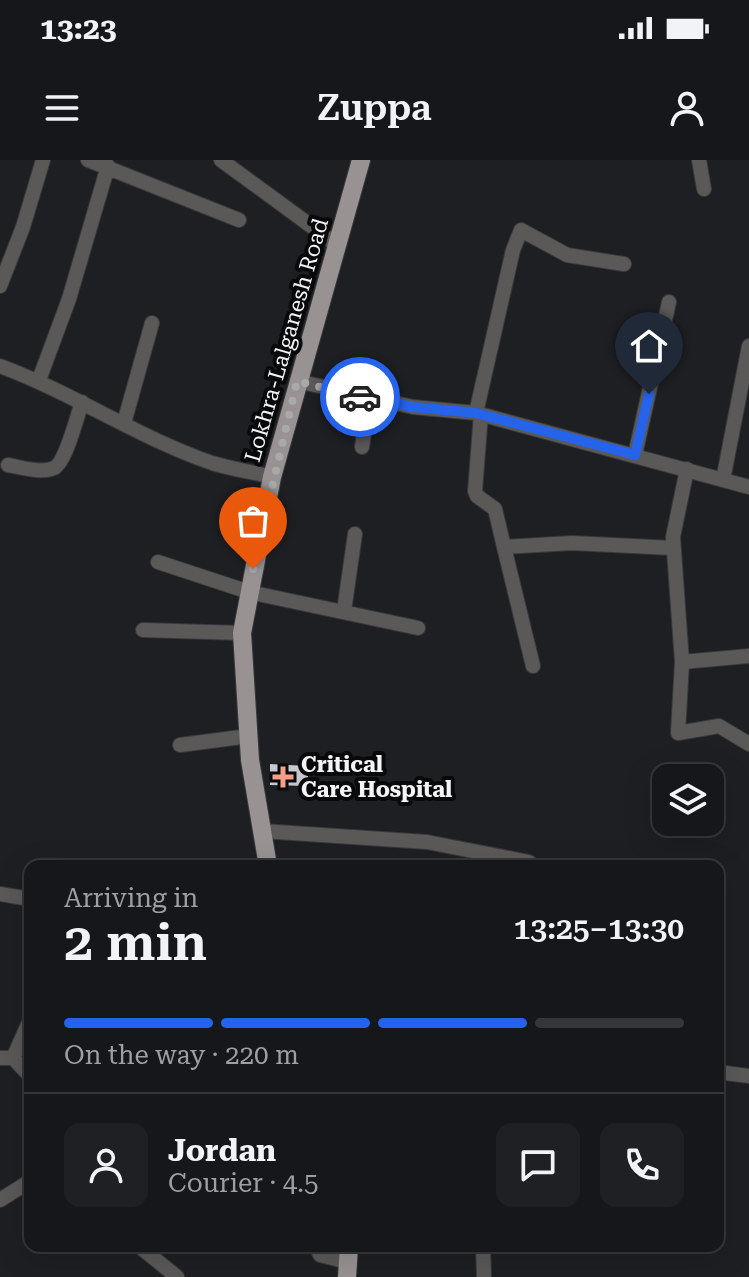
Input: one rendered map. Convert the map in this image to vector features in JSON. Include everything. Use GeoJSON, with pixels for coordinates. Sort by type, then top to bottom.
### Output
{"type":"FeatureCollection","features":[{"type":"Feature","properties":{"kind":"main road","name":"Lokhra-Lalganesh Road"},"geometry":{"type":"LineString","coordinates":[[267,860],[249,736],[242,633],[272,477],[361,160]]}},
{"type":"Feature","properties":{"kind":"street"},"geometry":{"type":"LineString","coordinates":[[0,286],[23,227],[43,160]]}},
{"type":"Feature","properties":{"kind":"street"},"geometry":{"type":"LineString","coordinates":[[88,160],[239,220]]}},
{"type":"Feature","properties":{"kind":"street"},"geometry":{"type":"LineString","coordinates":[[221,160],[337,245]]}},
{"type":"Feature","properties":{"kind":"street"},"geometry":{"type":"LineString","coordinates":[[699,160],[704,189]]}},
{"type":"Feature","properties":{"kind":"street"},"geometry":{"type":"LineString","coordinates":[[39,380],[64,312],[108,166]]}},
{"type":"Feature","properties":{"kind":"street"},"geometry":{"type":"LineString","coordinates":[[533,666],[495,509],[475,493],[479,413],[513,250],[521,230],[567,255],[624,264]]}},
{"type":"Feature","properties":{"kind":"street"},"geometry":{"type":"LineString","coordinates":[[635,455],[669,302]]}},
{"type":"Feature","properties":{"kind":"street"},"geometry":{"type":"LineString","coordinates":[[124,423],[152,323]]}},
{"type":"Feature","properties":{"kind":"street"},"geometry":{"type":"LineString","coordinates":[[723,480],[749,346]]}},
{"type":"Feature","properties":{"kind":"street"},"geometry":{"type":"LineString","coordinates":[[0,366],[39,380],[212,463],[272,477]]}},
{"type":"Feature","properties":{"kind":"street"},"geometry":{"type":"LineString","coordinates":[[297,381],[413,407],[479,413],[749,487]]}},
{"type":"Feature","properties":{"kind":"street"},"geometry":{"type":"LineString","coordinates":[[362,447],[369,398]]}},
{"type":"Feature","properties":{"kind":"street"},"geometry":{"type":"LineString","coordinates":[[8,465],[42,470],[55,468],[62,459],[82,402]]}},
{"type":"Feature","properties":{"kind":"street"},"geometry":{"type":"LineString","coordinates":[[687,469],[673,548],[682,662],[678,733],[719,726],[749,744]]}},
{"type":"Feature","properties":{"kind":"street"},"geometry":{"type":"LineString","coordinates":[[344,611],[355,534]]}},
{"type":"Feature","properties":{"kind":"street"},"geometry":{"type":"LineString","coordinates":[[504,547],[572,543],[673,548]]}},
{"type":"Feature","properties":{"kind":"street"},"geometry":{"type":"LineString","coordinates":[[158,562],[249,592],[418,628]]}},
{"type":"Feature","properties":{"kind":"street"},"geometry":{"type":"LineString","coordinates":[[143,630],[242,633]]}},
{"type":"Feature","properties":{"kind":"street"},"geometry":{"type":"LineString","coordinates":[[682,662],[749,656]]}},
{"type":"Feature","properties":{"kind":"street"},"geometry":{"type":"LineString","coordinates":[[180,745],[249,736]]}},
{"type":"Feature","properties":{"kind":"street"},"geometry":{"type":"LineString","coordinates":[[262,831],[427,842],[519,860]]}},
{"type":"Feature","properties":{"kind":"street"},"geometry":{"type":"LineString","coordinates":[[0,894],[24,898]]}},
{"type":"Feature","properties":{"kind":"street"},"geometry":{"type":"LineString","coordinates":[[24,1030],[7,1058],[24,1071]]}},
{"type":"Feature","properties":{"kind":"street"},"geometry":{"type":"LineString","coordinates":[[724,1073],[749,1076]]}},
{"type":"Feature","properties":{"kind":"street"},"geometry":{"type":"LineString","coordinates":[[0,1200],[24,1185]]}},
{"type":"Feature","properties":{"kind":"street"},"geometry":{"type":"LineString","coordinates":[[146,1252],[177,1277]]}},
{"type":"Feature","properties":{"kind":"street"},"geometry":{"type":"LineString","coordinates":[[319,1252],[320,1255],[348,1262]]}},
{"type":"Feature","properties":{"kind":"street"},"geometry":{"type":"LineString","coordinates":[[483,1252],[484,1277]]}},
{"type":"Feature","properties":{"kind":"building"},"geometry":{"type":"Polygon","coordinates":[[[270,764],[308,766],[308,786],[270,785],[270,764]]]}},
{"type":"Feature","properties":{"kind":"way so far"},"geometry":{"type":"LineString","coordinates":[[253,569],[272,477],[297,381],[360,397]]}},
{"type":"Feature","properties":{"kind":"place","name":"Critical Care Hospital"},"geometry":{"type":"Point","coordinates":[283,777]}},
{"type":"Feature","properties":{"kind":"route"},"geometry":{"type":"LineString","coordinates":[[360,397],[413,407],[476,413],[635,455],[649,394]]}}]}
